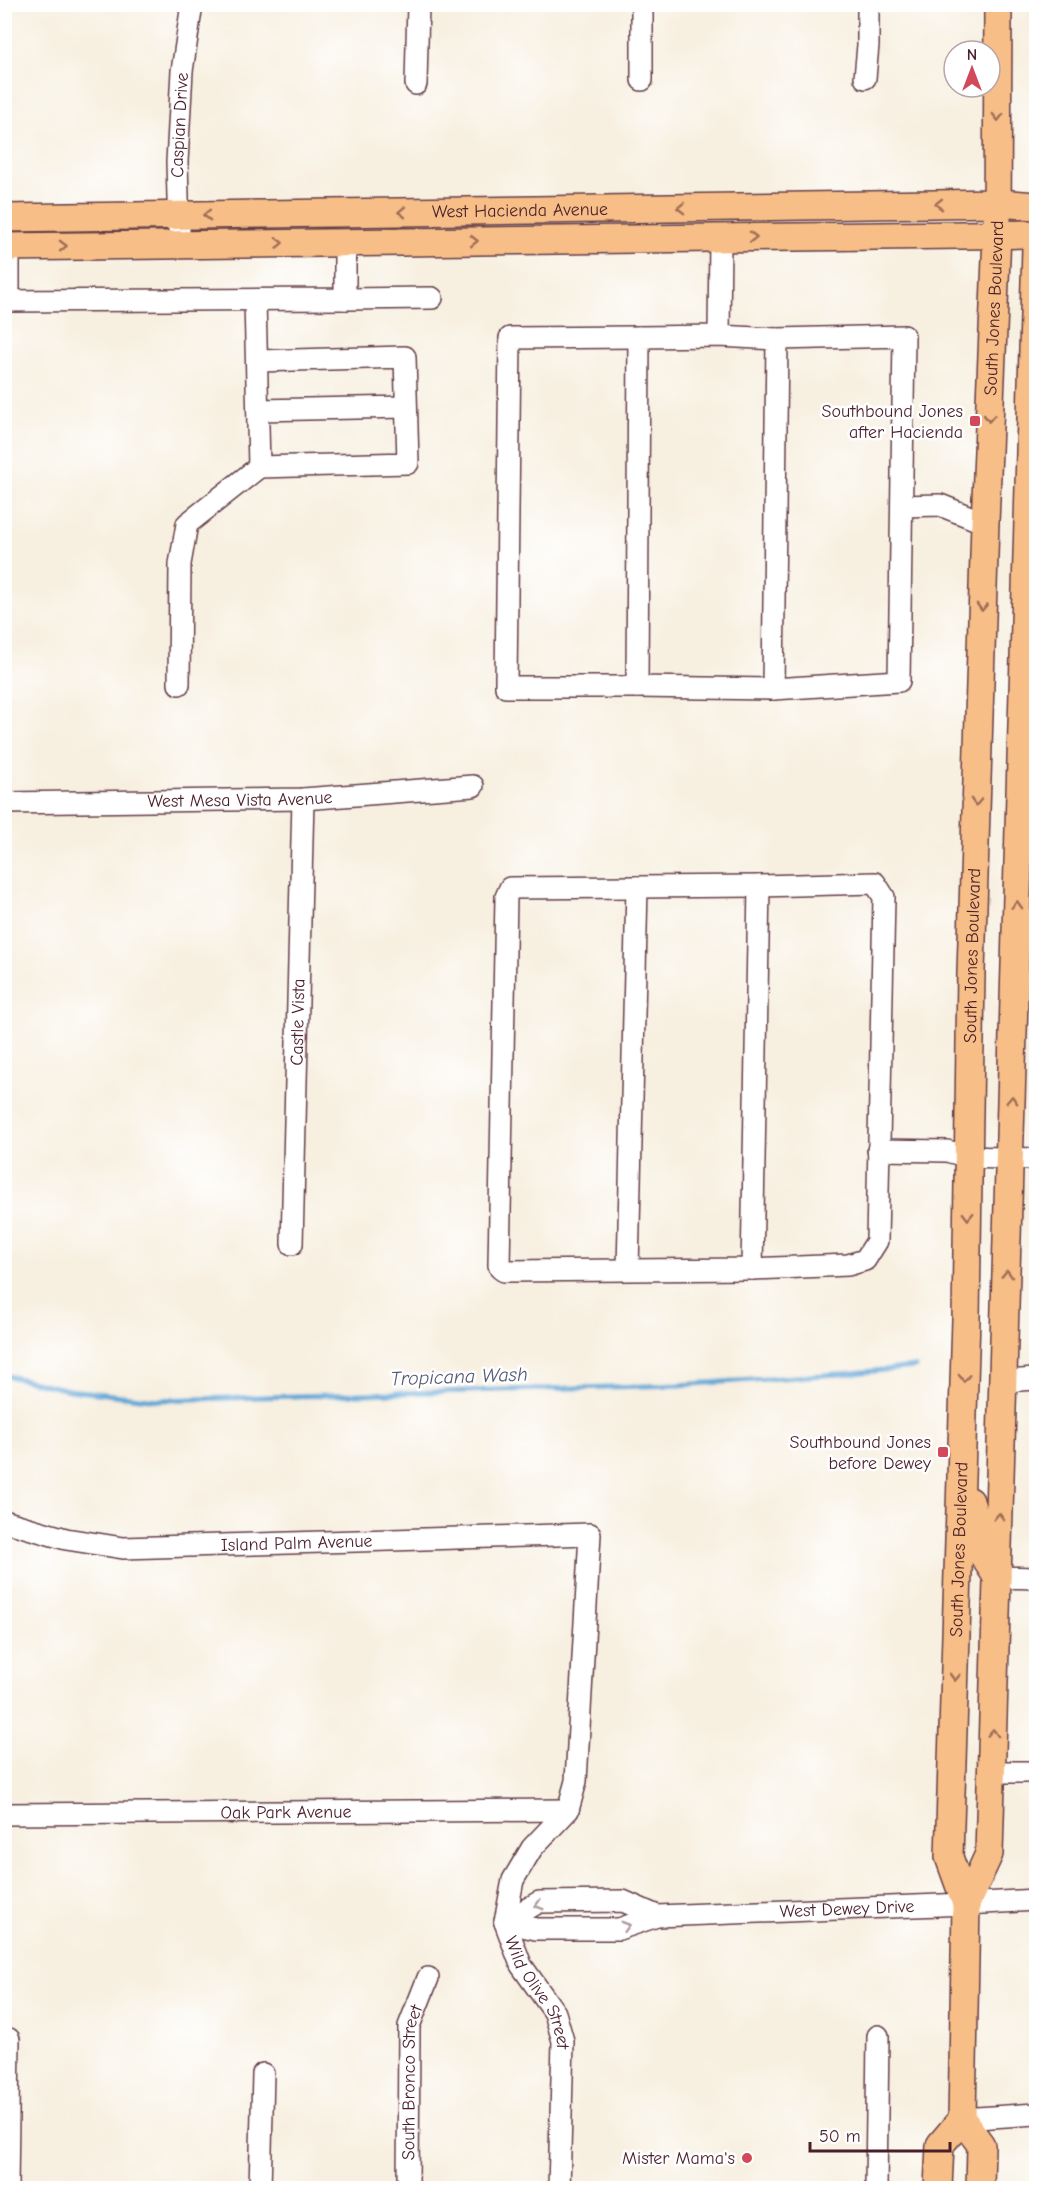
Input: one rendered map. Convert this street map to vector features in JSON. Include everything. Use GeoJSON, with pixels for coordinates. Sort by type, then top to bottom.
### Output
{"type":"FeatureCollection","features":[{"type":"Feature","properties":{"kind":"main road","name":"South Jones Boulevard"},"geometry":{"type":"LineString","coordinates":[[962,2119],[966,1904],[949,1857],[969,1157],[971,972],[998,203],[998,4]]}},
{"type":"Feature","properties":{"kind":"main road","name":"West Hacienda Avenue"},"geometry":{"type":"LineString","coordinates":[[4,218],[998,203],[1036,206]]}},
{"type":"Feature","properties":{"kind":"main road"},"geometry":{"type":"LineString","coordinates":[[720,207],[720,238]]}},
{"type":"Feature","properties":{"kind":"main road"},"geometry":{"type":"LineString","coordinates":[[345,213],[345,242]]}},
{"type":"Feature","properties":{"kind":"main road","name":"West Hacienda Avenue"},"geometry":{"type":"LineString","coordinates":[[7,247],[1036,234]]}},
{"type":"Feature","properties":{"kind":"main road","name":"South Jones Boulevard"},"geometry":{"type":"LineString","coordinates":[[966,1904],[989,1854],[1004,1381],[1023,1159],[1036,247]]}},
{"type":"Feature","properties":{"kind":"main road"},"geometry":{"type":"LineString","coordinates":[[961,1468],[978,1528],[979,1549],[998,1577]]}},
{"type":"Feature","properties":{"kind":"main road"},"geometry":{"type":"LineString","coordinates":[[938,2188],[940,2145],[962,2119],[981,2145],[980,2188]]}},
{"type":"Feature","properties":{"kind":"street","name":"Caspian Drive"},"geometry":{"type":"LineString","coordinates":[[179,244],[177,162],[181,83],[192,4]]}},
{"type":"Feature","properties":{"kind":"street"},"geometry":{"type":"LineString","coordinates":[[416,84],[418,4]]}},
{"type":"Feature","properties":{"kind":"street"},"geometry":{"type":"LineString","coordinates":[[642,4],[642,80]]}},
{"type":"Feature","properties":{"kind":"street"},"geometry":{"type":"LineString","coordinates":[[865,78],[868,4]]}},
{"type":"Feature","properties":{"kind":"street"},"geometry":{"type":"LineString","coordinates":[[719,336],[720,238]]}},
{"type":"Feature","properties":{"kind":"street"},"geometry":{"type":"LineString","coordinates":[[345,242],[345,299]]}},
{"type":"Feature","properties":{"kind":"street"},"geometry":{"type":"LineString","coordinates":[[7,247],[7,301],[432,298]]}},
{"type":"Feature","properties":{"kind":"street"},"geometry":{"type":"LineString","coordinates":[[255,300],[260,467]]}},
{"type":"Feature","properties":{"kind":"street"},"geometry":{"type":"LineString","coordinates":[[719,336],[777,339],[904,336],[899,681],[773,689],[506,687],[510,338],[639,337],[719,336]]}},
{"type":"Feature","properties":{"kind":"street"},"geometry":{"type":"LineString","coordinates":[[636,687],[639,337]]}},
{"type":"Feature","properties":{"kind":"street"},"geometry":{"type":"LineString","coordinates":[[773,689],[777,339]]}},
{"type":"Feature","properties":{"kind":"street"},"geometry":{"type":"LineString","coordinates":[[179,684],[180,564],[187,524],[260,467],[408,464],[405,357],[257,361]]}},
{"type":"Feature","properties":{"kind":"street"},"geometry":{"type":"LineString","coordinates":[[258,410],[406,407]]}},
{"type":"Feature","properties":{"kind":"street"},"geometry":{"type":"LineString","coordinates":[[902,506],[940,505],[985,523]]}},
{"type":"Feature","properties":{"kind":"street","name":"West Mesa Vista Avenue"},"geometry":{"type":"LineString","coordinates":[[4,803],[303,800],[473,786]]}},
{"type":"Feature","properties":{"kind":"street","name":"Castle Vista"},"geometry":{"type":"LineString","coordinates":[[292,1244],[303,800]]}},
{"type":"Feature","properties":{"kind":"street"},"geometry":{"type":"LineString","coordinates":[[875,883],[884,897],[877,1241],[865,1260],[848,1265],[752,1269],[504,1270],[500,1268],[507,893],[510,888],[636,887],[875,883]]}},
{"type":"Feature","properties":{"kind":"street"},"geometry":{"type":"LineString","coordinates":[[752,1269],[759,886]]}},
{"type":"Feature","properties":{"kind":"street"},"geometry":{"type":"LineString","coordinates":[[628,1269],[636,887]]}},
{"type":"Feature","properties":{"kind":"street"},"geometry":{"type":"LineString","coordinates":[[878,1150],[947,1151],[969,1157],[1023,1159]]}},
{"type":"Feature","properties":{"kind":"street"},"geometry":{"type":"LineString","coordinates":[[1004,1381],[1036,1379]]}},
{"type":"Feature","properties":{"kind":"street","name":"Island Palm Avenue"},"geometry":{"type":"LineString","coordinates":[[4,1521],[66,1539],[123,1548],[590,1534]]}},
{"type":"Feature","properties":{"kind":"street","name":"Wild Olive Street"},"geometry":{"type":"LineString","coordinates":[[559,2188],[563,2041],[555,2013],[521,1965],[505,1922],[513,1880],[532,1848],[568,1810],[576,1781],[590,1534]]}},
{"type":"Feature","properties":{"kind":"street"},"geometry":{"type":"LineString","coordinates":[[998,1577],[1036,1578]]}},
{"type":"Feature","properties":{"kind":"street"},"geometry":{"type":"LineString","coordinates":[[991,1772],[1036,1772]]}},
{"type":"Feature","properties":{"kind":"street","name":"Oak Park Avenue"},"geometry":{"type":"LineString","coordinates":[[4,1814],[568,1810]]}},
{"type":"Feature","properties":{"kind":"street","name":"West Dewey Drive"},"geometry":{"type":"LineString","coordinates":[[505,1922],[536,1929],[619,1929],[657,1916],[1036,1900]]}},
{"type":"Feature","properties":{"kind":"street"},"geometry":{"type":"LineString","coordinates":[[584,1929],[585,1901]]}},
{"type":"Feature","properties":{"kind":"street","name":"West Dewey Drive"},"geometry":{"type":"LineString","coordinates":[[505,1922],[539,1902],[623,1901],[657,1916]]}},
{"type":"Feature","properties":{"kind":"street","name":"South Bronco Street"},"geometry":{"type":"LineString","coordinates":[[408,2188],[409,2026],[428,1978]]}},
{"type":"Feature","properties":{"kind":"street"},"geometry":{"type":"LineString","coordinates":[[876,2188],[878,2036]]}},
{"type":"Feature","properties":{"kind":"street"},"geometry":{"type":"LineString","coordinates":[[7,2188],[9,2039]]}},
{"type":"Feature","properties":{"kind":"street"},"geometry":{"type":"LineString","coordinates":[[260,2188],[263,2074]]}},
{"type":"Feature","properties":{"kind":"street"},"geometry":{"type":"LineString","coordinates":[[962,2119],[1036,2114]]}},
{"type":"Feature","properties":{"kind":"waterway","name":"Tropicana Wash"},"geometry":{"type":"LineString","coordinates":[[4,1375],[69,1390],[158,1400],[678,1385],[915,1367]]}},
{"type":"Feature","properties":{"kind":"place","name":"Southbound Jones after Hacienda"},"geometry":{"type":"Point","coordinates":[975,421]}},
{"type":"Feature","properties":{"kind":"place","name":"Southbound Jones before Dewey"},"geometry":{"type":"Point","coordinates":[943,1452]}},
{"type":"Feature","properties":{"kind":"place","name":"Mister Mama's"},"geometry":{"type":"Point","coordinates":[747,2158]}}]}
